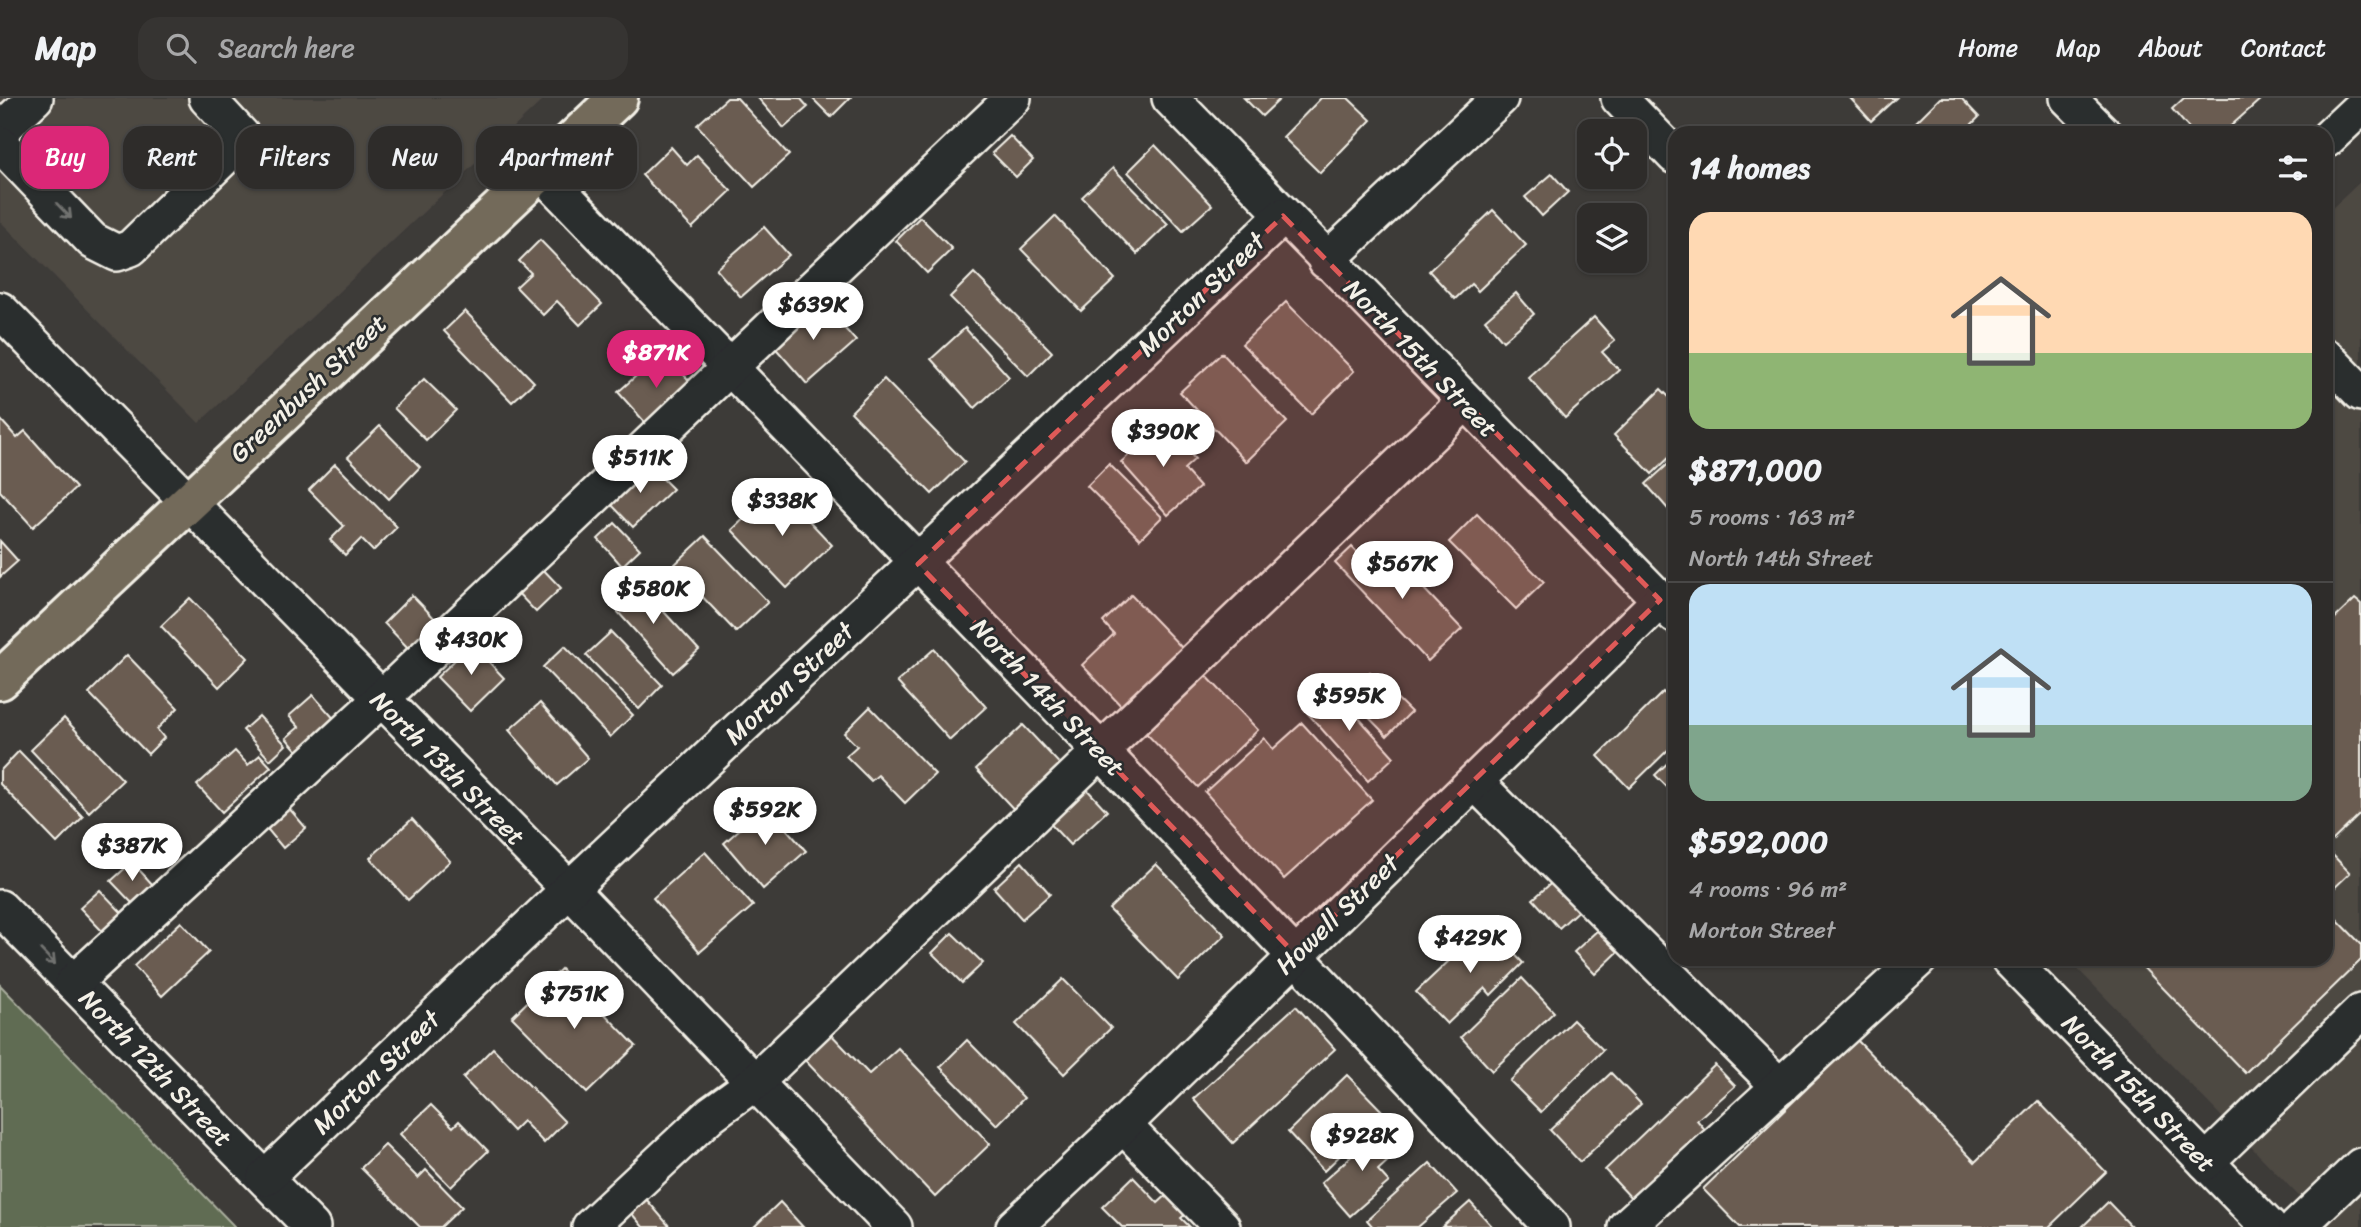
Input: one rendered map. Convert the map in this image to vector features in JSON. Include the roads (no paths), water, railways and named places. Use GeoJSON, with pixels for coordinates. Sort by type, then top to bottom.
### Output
{"type":"FeatureCollection","features":[{"type":"Feature","properties":{"kind":"main road","name":"Greenbush Street"},"geometry":{"type":"LineString","coordinates":[[588,126],[618,98]]}},
{"type":"Feature","properties":{"kind":"main road","name":"Greenbush Street"},"geometry":{"type":"LineString","coordinates":[[0,680],[521,189]]}},
{"type":"Feature","properties":{"kind":"street"},"geometry":{"type":"LineString","coordinates":[[0,131],[35,98]]}},
{"type":"Feature","properties":{"kind":"street"},"geometry":{"type":"LineString","coordinates":[[0,144],[93,241],[117,253],[131,248],[244,138],[207,98]]}},
{"type":"Feature","properties":{"kind":"street"},"geometry":{"type":"LineString","coordinates":[[73,983],[380,700],[1013,98]]}},
{"type":"Feature","properties":{"kind":"street","name":"North 15th Street"},"geometry":{"type":"LineString","coordinates":[[1170,98],[1464,403],[1667,608]]}},
{"type":"Feature","properties":{"kind":"street"},"geometry":{"type":"LineString","coordinates":[[1326,261],[1500,98]]}},
{"type":"Feature","properties":{"kind":"street"},"geometry":{"type":"LineString","coordinates":[[1619,98],[1668,149]]}},
{"type":"Feature","properties":{"kind":"street"},"geometry":{"type":"LineString","coordinates":[[2068,98],[2096,126]]}},
{"type":"Feature","properties":{"kind":"street"},"geometry":{"type":"LineString","coordinates":[[2333,133],[2361,107]]}},
{"type":"Feature","properties":{"kind":"street","name":"North 14th Street"},"geometry":{"type":"LineString","coordinates":[[557,189],[1102,752],[1552,1227]]}},
{"type":"Feature","properties":{"kind":"street","name":"Morton Street"},"geometry":{"type":"LineString","coordinates":[[265,1178],[568,888],[918,564],[1283,216]]}},
{"type":"Feature","properties":{"kind":"street","name":"North 13th Street"},"geometry":{"type":"LineString","coordinates":[[0,310],[380,700],[568,888],[894,1227]]}},
{"type":"Feature","properties":{"kind":"street"},"geometry":{"type":"LineString","coordinates":[[2333,365],[2361,393]]}},
{"type":"Feature","properties":{"kind":"street"},"geometry":{"type":"LineString","coordinates":[[590,1227],[711,1114],[754,1083],[1464,403]]}},
{"type":"Feature","properties":{"kind":"street","name":"Howell Street"},"geometry":{"type":"LineString","coordinates":[[1014,1227],[1123,1125],[1295,954],[1475,782],[1667,608]]}},
{"type":"Feature","properties":{"kind":"street"},"geometry":{"type":"LineString","coordinates":[[1475,782],[1780,1087]]}},
{"type":"Feature","properties":{"kind":"street","name":"North 12th Street"},"geometry":{"type":"LineString","coordinates":[[0,908],[313,1227]]}},
{"type":"Feature","properties":{"kind":"street"},"geometry":{"type":"LineString","coordinates":[[1626,1227],[1911,966]]}},
{"type":"Feature","properties":{"kind":"street","name":"North 15th Street"},"geometry":{"type":"LineString","coordinates":[[2016,966],[2269,1227]]}},
{"type":"Feature","properties":{"kind":"street"},"geometry":{"type":"LineString","coordinates":[[2206,1162],[2361,1012]]}},
{"type":"Feature","properties":{"kind":"street"},"geometry":{"type":"LineString","coordinates":[[1123,1125],[1222,1227]]}},
{"type":"Feature","properties":{"kind":"street"},"geometry":{"type":"LineString","coordinates":[[2297,1227],[2361,1166]]}}]}
